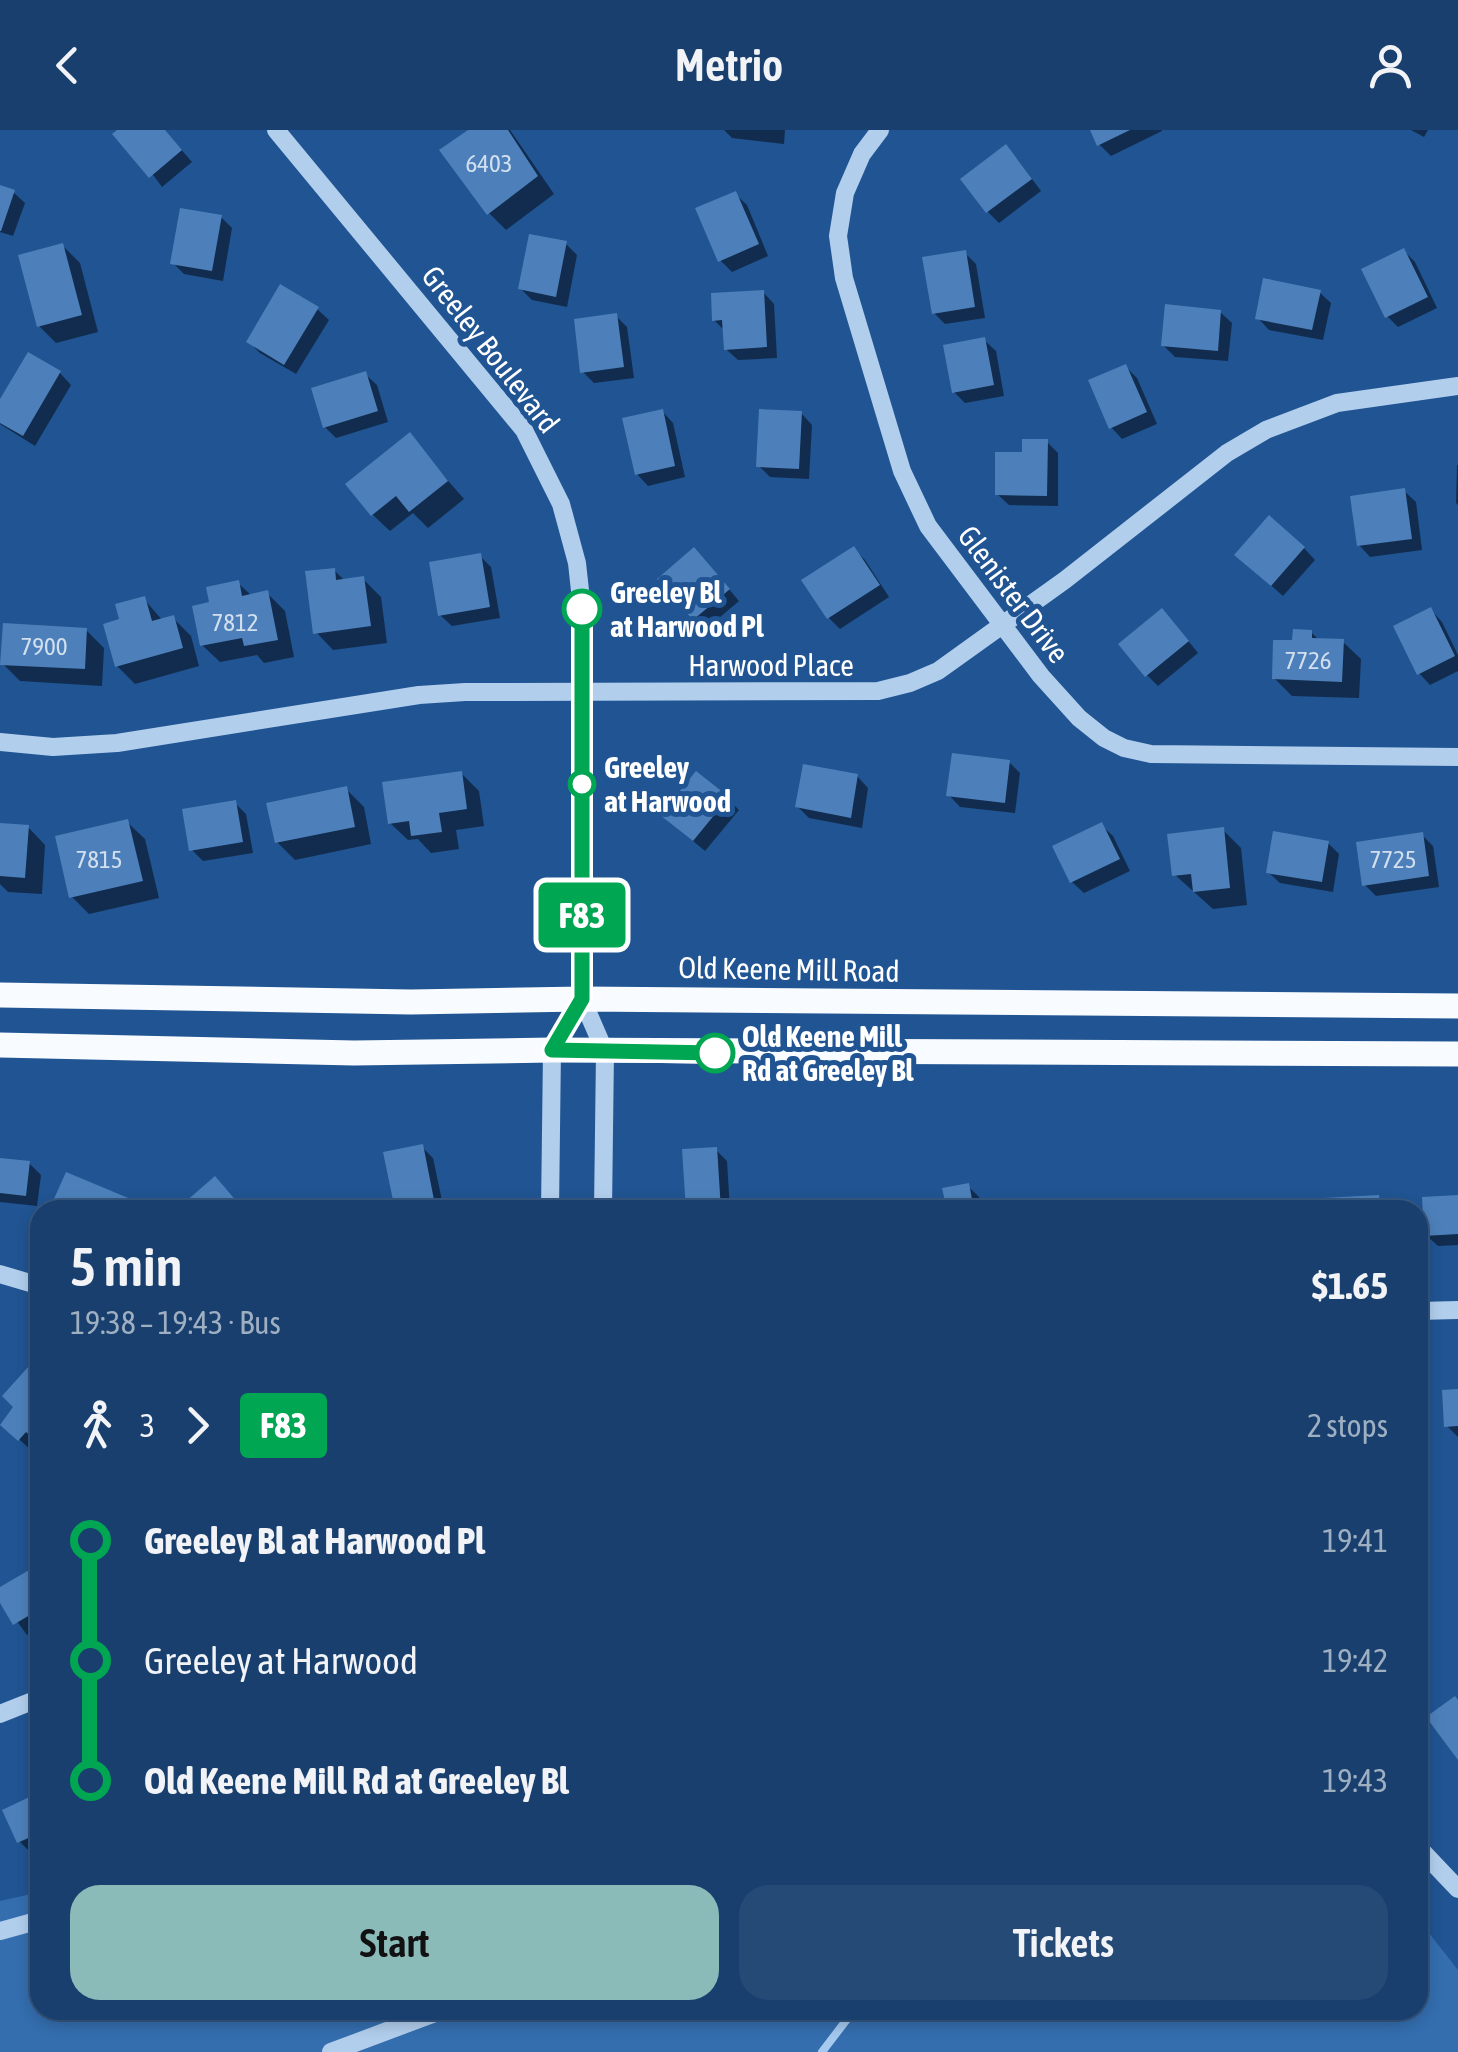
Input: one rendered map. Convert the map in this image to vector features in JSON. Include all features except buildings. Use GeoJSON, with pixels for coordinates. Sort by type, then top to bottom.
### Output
{"type":"FeatureCollection","features":[{"type":"Feature","properties":{"kind":"main road","name":"Old Keene Mill Road"},"geometry":{"type":"LineString","coordinates":[[0,995],[372,1002],[582,999],[1458,1006]]}},
{"type":"Feature","properties":{"kind":"main road"},"geometry":{"type":"LineString","coordinates":[[0,1045],[354,1052],[1458,1054]]}},
{"type":"Feature","properties":{"kind":"street","name":"Greeley Boulevard"},"geometry":{"type":"LineString","coordinates":[[276,130],[497,394],[540,456],[561,504],[577,563],[582,609],[582,999],[605,1052],[603,1200]]}},
{"type":"Feature","properties":{"kind":"street","name":"Glenister Drive"},"geometry":{"type":"LineString","coordinates":[[880,130],[862,154],[844,193],[838,236],[844,278],[908,485],[928,526],[1002,626],[1079,718],[1104,738],[1124,748],[1151,754],[1458,757]]}},
{"type":"Feature","properties":{"kind":"street","name":"Harwood Place"},"geometry":{"type":"LineString","coordinates":[[0,742],[53,747],[116,743],[420,695],[878,691],[938,671],[1227,453],[1266,430],[1337,402],[1458,386]]}},
{"type":"Feature","properties":{"kind":"street"},"geometry":{"type":"LineString","coordinates":[[550,1200],[552,1050],[582,999]]}},
{"type":"Feature","properties":{"kind":"street"},"geometry":{"type":"LineString","coordinates":[[0,1274],[30,1283]]}},
{"type":"Feature","properties":{"kind":"street"},"geometry":{"type":"LineString","coordinates":[[1428,1311],[1458,1310]]}},
{"type":"Feature","properties":{"kind":"street"},"geometry":{"type":"LineString","coordinates":[[0,1714],[30,1702]]}},
{"type":"Feature","properties":{"kind":"street"},"geometry":{"type":"LineString","coordinates":[[1428,1857],[1458,1889]]}},
{"type":"Feature","properties":{"kind":"street"},"geometry":{"type":"LineString","coordinates":[[0,1931],[30,1923]]}},
{"type":"Feature","properties":{"kind":"street"},"geometry":{"type":"LineString","coordinates":[[330,2052],[416,2020]]}},
{"type":"Feature","properties":{"kind":"shaded area"},"geometry":{"type":"Polygon","coordinates":[[[30,1894],[30,2020],[1428,2020],[1428,1932],[1458,1970],[1458,2052],[0,2052],[0,1901],[30,1894]]]}},
{"type":"Feature","properties":{"kind":"waterway"},"geometry":{"type":"LineString","coordinates":[[822,2052],[846,2020]]}},
{"type":"Feature","properties":{"kind":"bus line","name":"F83"},"geometry":{"type":"LineString","coordinates":[[582,609],[582,999],[552,1050],[715,1053]]}},
{"type":"Feature","properties":{"kind":"place","name":"Greeley Bl at Harwood Pl"},"geometry":{"type":"Point","coordinates":[582,609]}},
{"type":"Feature","properties":{"kind":"place","name":"Greeley at Harwood"},"geometry":{"type":"Point","coordinates":[582,784]}},
{"type":"Feature","properties":{"kind":"place","name":"Old Keene Mill Rd at Greeley Bl"},"geometry":{"type":"Point","coordinates":[715,1053]}}]}
